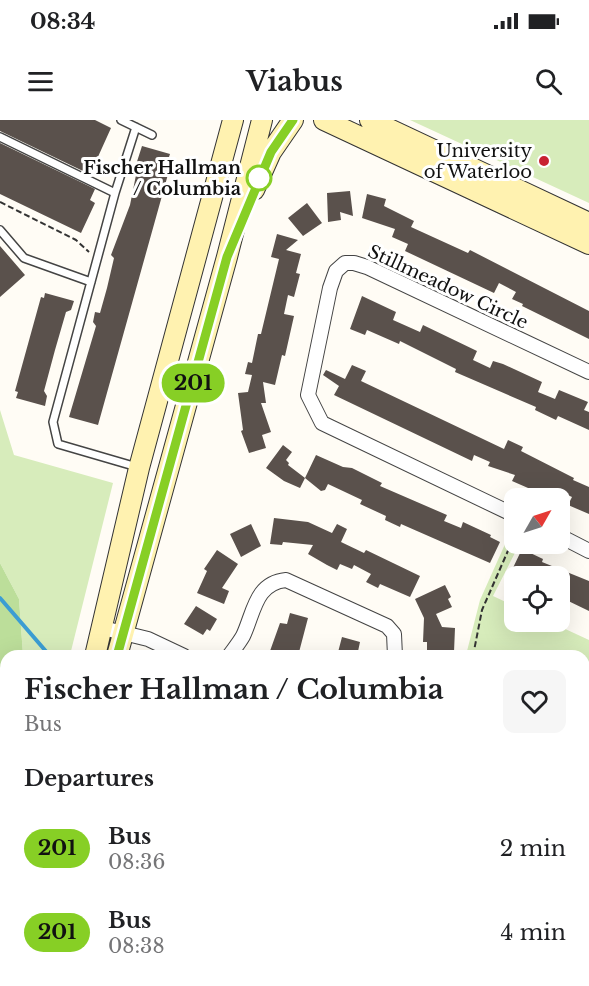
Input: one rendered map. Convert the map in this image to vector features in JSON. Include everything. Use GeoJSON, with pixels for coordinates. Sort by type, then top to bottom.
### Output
{"type":"FeatureCollection","features":[{"type":"Feature","properties":{"kind":"main road"},"geometry":{"type":"LineString","coordinates":[[97,650],[139,468],[233,120]]}},
{"type":"Feature","properties":{"kind":"main road"},"geometry":{"type":"LineString","coordinates":[[119,650],[227,257],[262,120]]}},
{"type":"Feature","properties":{"kind":"main road"},"geometry":{"type":"LineString","coordinates":[[227,257],[271,152],[293,120]]}},
{"type":"Feature","properties":{"kind":"main road"},"geometry":{"type":"LineString","coordinates":[[324,120],[589,244]]}},
{"type":"Feature","properties":{"kind":"main road"},"geometry":{"type":"LineString","coordinates":[[370,120],[589,223]]}},
{"type":"Feature","properties":{"kind":"street","name":"Stillmeadow Circle"},"geometry":{"type":"LineString","coordinates":[[504,510],[322,423],[308,395],[330,288],[336,271],[345,263],[367,267],[589,372]]}},
{"type":"Feature","properties":{"kind":"street"},"geometry":{"type":"LineString","coordinates":[[570,542],[589,551]]}},
{"type":"Feature","properties":{"kind":"street"},"geometry":{"type":"LineString","coordinates":[[234,650],[242,639],[258,597],[266,586],[286,580],[387,626],[393,634],[394,650]]}},
{"type":"Feature","properties":{"kind":"street"},"geometry":{"type":"LineString","coordinates":[[103,628],[148,639],[171,650]]}},
{"type":"Feature","properties":{"kind":"lane"},"geometry":{"type":"LineString","coordinates":[[121,120],[152,135]]}},
{"type":"Feature","properties":{"kind":"lane"},"geometry":{"type":"LineString","coordinates":[[136,127],[115,193],[53,422],[58,444],[139,468]]}},
{"type":"Feature","properties":{"kind":"lane"},"geometry":{"type":"LineString","coordinates":[[0,137],[115,193]]}},
{"type":"Feature","properties":{"kind":"lane"},"geometry":{"type":"LineString","coordinates":[[0,230],[24,258],[91,282]]}},
{"type":"Feature","properties":{"kind":"path"},"geometry":{"type":"LineString","coordinates":[[0,202],[76,240],[97,259]]}},
{"type":"Feature","properties":{"kind":"path"},"geometry":{"type":"LineString","coordinates":[[474,650],[482,610],[507,554]]}},
{"type":"Feature","properties":{"kind":"green space","name":"University of Waterloo"},"geometry":{"type":"Polygon","coordinates":[[[410,120],[589,120],[589,203],[410,120]]]}},
{"type":"Feature","properties":{"kind":"green space"},"geometry":{"type":"Polygon","coordinates":[[[0,410],[14,455],[113,483],[71,650],[23,650],[19,599],[0,563],[0,410]]]}},
{"type":"Feature","properties":{"kind":"green space"},"geometry":{"type":"Polygon","coordinates":[[[504,546],[504,554],[514,554],[508,566],[504,566],[504,574],[493,596],[504,601],[504,632],[570,631],[589,640],[589,650],[467,650],[480,600],[504,546]]]}},
{"type":"Feature","properties":{"kind":"green space"},"geometry":{"type":"Polygon","coordinates":[[[0,563],[19,599],[23,650],[0,650],[0,563]]]}},
{"type":"Feature","properties":{"kind":"building"},"geometry":{"type":"Polygon","coordinates":[[[0,120],[95,120],[111,128],[97,159],[92,157],[85,172],[0,131],[0,120]]]}},
{"type":"Feature","properties":{"kind":"building"},"geometry":{"type":"Polygon","coordinates":[[[0,143],[95,189],[90,200],[95,203],[81,233],[0,194],[0,143]]]}},
{"type":"Feature","properties":{"kind":"building"},"geometry":{"type":"Polygon","coordinates":[[[142,146],[170,154],[168,160],[172,160],[98,425],[69,417],[96,326],[93,322],[95,312],[100,313],[107,288],[114,258],[111,255],[130,205],[136,175],[133,174],[142,146]]]}},
{"type":"Feature","properties":{"kind":"building"},"geometry":{"type":"Polygon","coordinates":[[[350,191],[353,216],[340,212],[341,220],[328,222],[327,193],[350,191]]]}},
{"type":"Feature","properties":{"kind":"building"},"geometry":{"type":"Polygon","coordinates":[[[367,194],[386,199],[384,206],[414,221],[411,227],[468,253],[470,250],[589,311],[589,339],[522,306],[523,304],[512,299],[516,292],[499,283],[494,293],[405,251],[408,244],[392,237],[395,229],[362,218],[367,194]]]}},
{"type":"Feature","properties":{"kind":"building"},"geometry":{"type":"Polygon","coordinates":[[[307,203],[322,223],[303,236],[288,218],[307,203]]]}},
{"type":"Feature","properties":{"kind":"building"},"geometry":{"type":"Polygon","coordinates":[[[277,234],[298,240],[286,250],[301,254],[296,273],[300,274],[294,297],[288,295],[284,314],[294,316],[285,356],[282,355],[275,385],[263,382],[266,403],[261,403],[271,432],[262,435],[266,448],[249,453],[241,431],[243,430],[238,393],[248,392],[252,375],[245,374],[248,362],[252,363],[258,334],[261,334],[279,259],[271,257],[277,234]]]}},
{"type":"Feature","properties":{"kind":"building"},"geometry":{"type":"Polygon","coordinates":[[[0,246],[25,275],[0,297],[0,246]]]}},
{"type":"Feature","properties":{"kind":"building"},"geometry":{"type":"Polygon","coordinates":[[[45,293],[74,301],[71,310],[66,312],[55,350],[44,391],[47,396],[45,406],[16,398],[18,392],[15,391],[41,297],[44,298],[45,293]]]}},
{"type":"Feature","properties":{"kind":"building"},"geometry":{"type":"Polygon","coordinates":[[[362,296],[396,312],[393,320],[420,332],[423,325],[477,351],[473,360],[490,368],[493,361],[503,364],[542,382],[538,392],[555,399],[559,390],[588,402],[584,410],[589,412],[589,430],[558,416],[556,420],[535,410],[536,407],[455,372],[456,369],[400,341],[399,344],[367,330],[365,335],[350,329],[362,296]]]}},
{"type":"Feature","properties":{"kind":"building"},"geometry":{"type":"Polygon","coordinates":[[[352,365],[366,371],[361,381],[504,449],[508,440],[523,447],[521,451],[589,487],[589,514],[570,506],[572,497],[570,488],[528,488],[512,481],[515,475],[488,466],[490,462],[474,455],[472,461],[334,395],[339,386],[323,375],[326,370],[345,379],[352,365]]]}},
{"type":"Feature","properties":{"kind":"building"},"geometry":{"type":"Polygon","coordinates":[[[283,445],[292,452],[286,460],[288,465],[305,478],[300,488],[284,481],[266,468],[283,445]]]}},
{"type":"Feature","properties":{"kind":"building"},"geometry":{"type":"Polygon","coordinates":[[[316,455],[343,467],[352,468],[382,483],[380,486],[447,515],[444,521],[461,528],[463,522],[491,535],[490,537],[500,542],[490,563],[401,524],[400,527],[385,520],[386,516],[360,504],[362,500],[328,484],[325,490],[321,491],[305,478],[316,455]]]}},
{"type":"Feature","properties":{"kind":"building"},"geometry":{"type":"Polygon","coordinates":[[[274,518],[308,522],[332,533],[337,524],[347,529],[341,542],[364,553],[366,550],[420,576],[410,597],[380,584],[378,588],[366,582],[371,574],[354,565],[352,569],[340,564],[337,570],[327,565],[308,554],[313,545],[283,542],[282,545],[270,544],[274,518]]]}},
{"type":"Feature","properties":{"kind":"building"},"geometry":{"type":"Polygon","coordinates":[[[251,524],[261,546],[241,557],[230,534],[251,524]]]}},
{"type":"Feature","properties":{"kind":"building"},"geometry":{"type":"Polygon","coordinates":[[[217,550],[238,564],[222,588],[229,591],[224,604],[197,593],[207,571],[204,569],[217,550]]]}},
{"type":"Feature","properties":{"kind":"building"},"geometry":{"type":"Polygon","coordinates":[[[520,554],[532,554],[543,559],[542,562],[552,566],[514,566],[520,554]]]}},
{"type":"Feature","properties":{"kind":"building"},"geometry":{"type":"Polygon","coordinates":[[[570,573],[589,581],[589,611],[570,602],[570,573]]]}},
{"type":"Feature","properties":{"kind":"building"},"geometry":{"type":"Polygon","coordinates":[[[445,585],[451,597],[448,599],[452,607],[436,614],[442,627],[455,628],[454,650],[427,650],[427,642],[423,642],[424,618],[415,599],[445,585]]]}},
{"type":"Feature","properties":{"kind":"building"},"geometry":{"type":"Polygon","coordinates":[[[196,606],[217,619],[210,631],[207,629],[203,635],[184,624],[196,606]]]}},
{"type":"Feature","properties":{"kind":"building"},"geometry":{"type":"Polygon","coordinates":[[[290,613],[308,618],[300,650],[270,650],[280,623],[287,624],[290,613]]]}},
{"type":"Feature","properties":{"kind":"building"},"geometry":{"type":"Polygon","coordinates":[[[342,637],[360,642],[358,650],[339,650],[342,637]]]}},
{"type":"Feature","properties":{"kind":"waterway"},"geometry":{"type":"LineString","coordinates":[[0,598],[45,650]]}},
{"type":"Feature","properties":{"kind":"bus line","name":"201"},"geometry":{"type":"LineString","coordinates":[[119,650],[227,257],[271,152],[293,120]]}},
{"type":"Feature","properties":{"kind":"place","name":"University of Waterloo"},"geometry":{"type":"Point","coordinates":[544,161]}},
{"type":"Feature","properties":{"kind":"place","name":"Fischer Hallman / Columbia"},"geometry":{"type":"Point","coordinates":[259,178]}}]}
